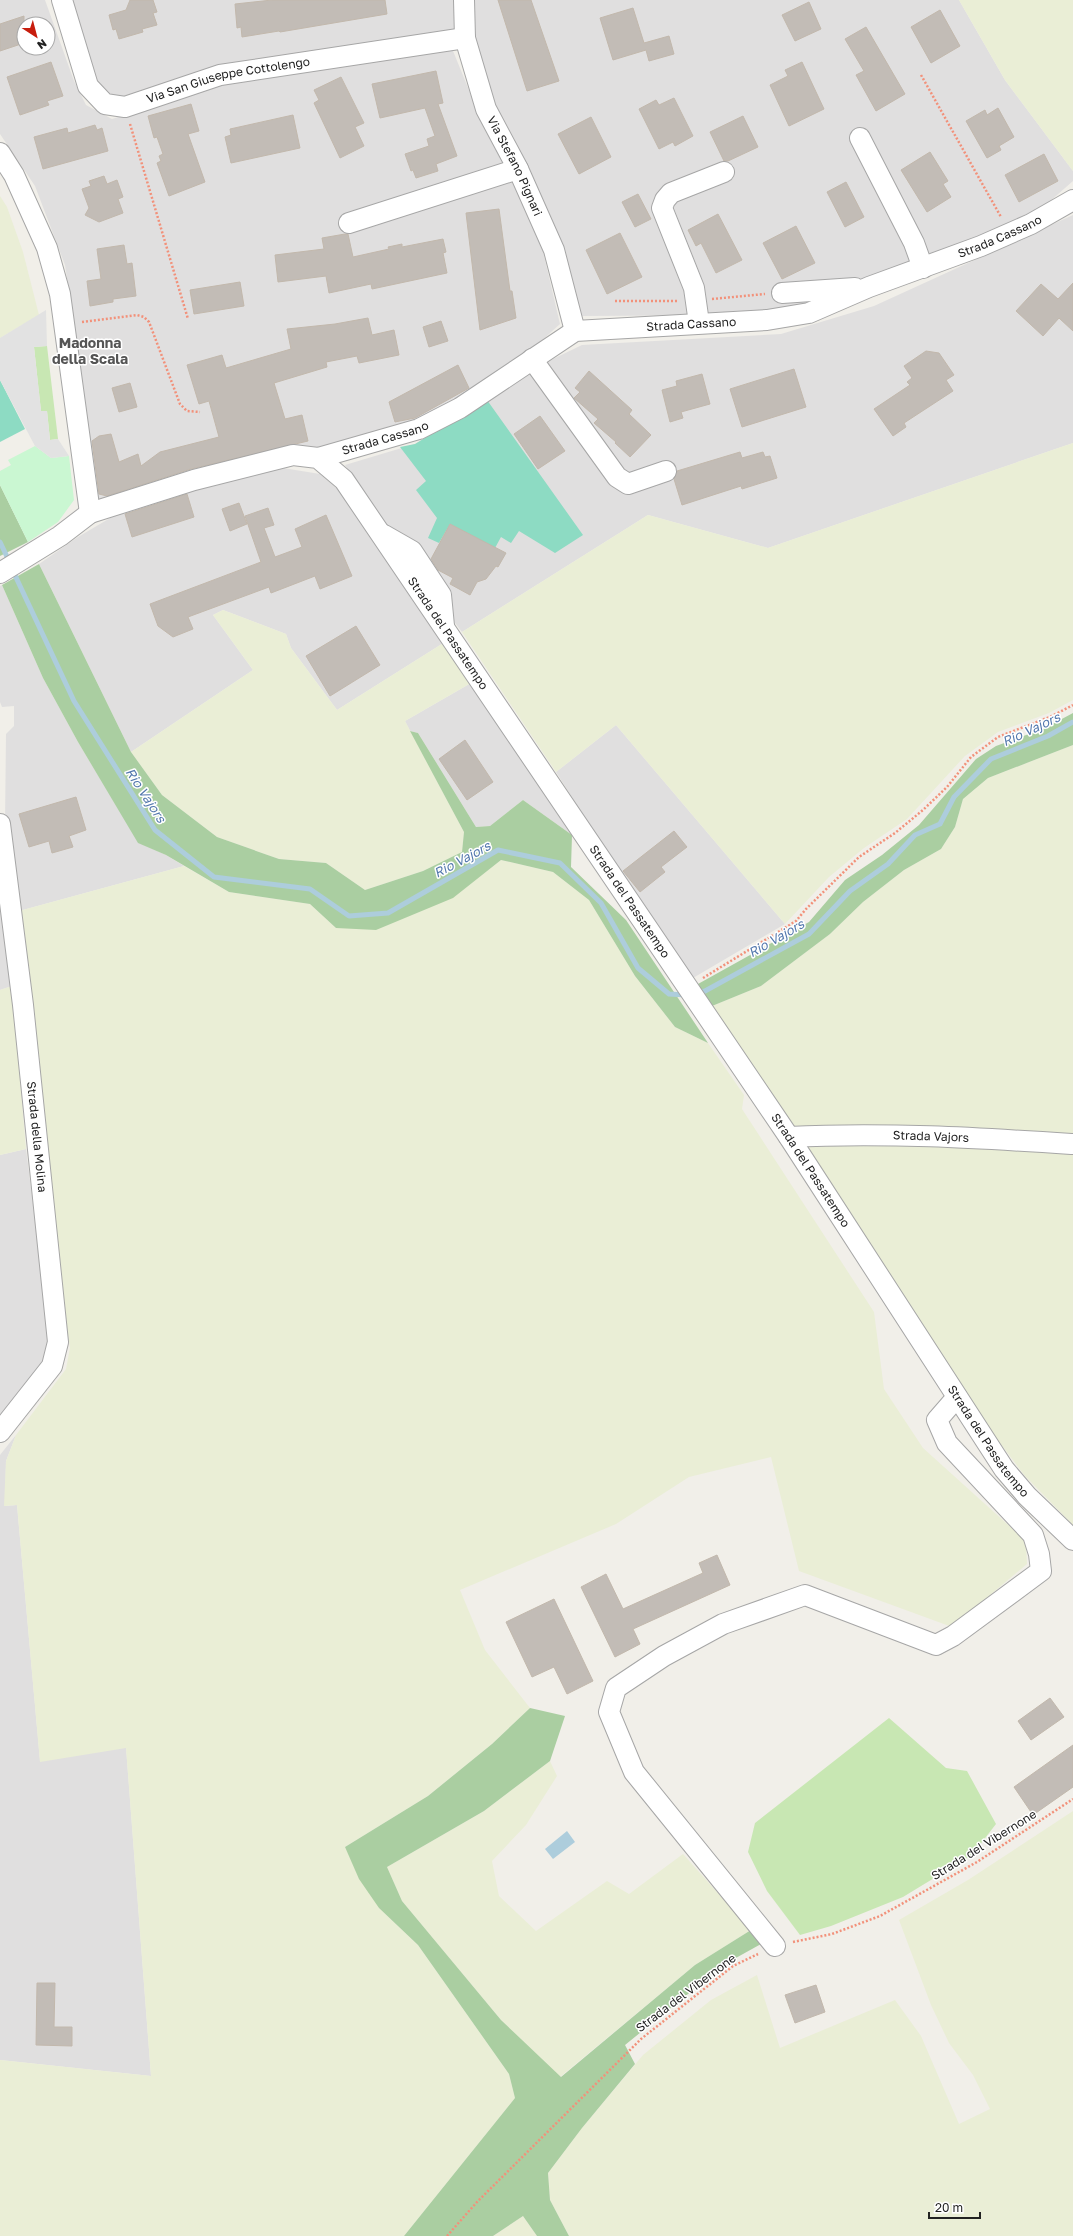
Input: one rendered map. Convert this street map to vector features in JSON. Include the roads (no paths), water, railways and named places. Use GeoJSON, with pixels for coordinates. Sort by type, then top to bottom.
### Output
{"type":"FeatureCollection","features":[{"type":"Feature","properties":{"kind":"street","name":"Via San Giuseppe Cottolengo"},"geometry":{"type":"LineString","coordinates":[[62,0],[88,86],[105,104],[125,107],[220,75],[465,38]]}},
{"type":"Feature","properties":{"kind":"street","name":"Via Stefano Pignari"},"geometry":{"type":"LineString","coordinates":[[464,0],[465,38],[486,109],[518,169],[554,250],[575,331]]}},
{"type":"Feature","properties":{"kind":"street"},"geometry":{"type":"LineString","coordinates":[[860,138],[914,243],[923,268]]}},
{"type":"Feature","properties":{"kind":"street"},"geometry":{"type":"LineString","coordinates":[[0,153],[14,175],[47,248],[60,294],[90,513]]}},
{"type":"Feature","properties":{"kind":"street"},"geometry":{"type":"LineString","coordinates":[[349,223],[518,169]]}},
{"type":"Feature","properties":{"kind":"street"},"geometry":{"type":"LineString","coordinates":[[699,323],[694,288],[662,208],[664,200],[671,193],[724,172]]}},
{"type":"Feature","properties":{"kind":"street","name":"Strada Cassano"},"geometry":{"type":"LineString","coordinates":[[318,458],[419,429],[460,408],[532,358],[575,331],[767,320],[809,313],[869,287],[923,268],[1010,234],[1073,200]]}},
{"type":"Feature","properties":{"kind":"street"},"geometry":{"type":"LineString","coordinates":[[782,293],[869,287]]}},
{"type":"Feature","properties":{"kind":"street"},"geometry":{"type":"LineString","coordinates":[[532,358],[616,477],[628,484],[666,471]]}},
{"type":"Feature","properties":{"kind":"street"},"geometry":{"type":"LineString","coordinates":[[0,573],[28,557],[90,513],[194,480],[293,455],[318,458]]}},
{"type":"Feature","properties":{"kind":"street","name":"Strada del Passatempo"},"geometry":{"type":"LineString","coordinates":[[318,458],[344,480],[789,1137],[1004,1470],[1027,1496],[1073,1540]]}},
{"type":"Feature","properties":{"kind":"street","name":"Strada della Molina"},"geometry":{"type":"LineString","coordinates":[[0,824],[23,1005],[58,1342],[52,1366],[0,1432]]}},
{"type":"Feature","properties":{"kind":"street","name":"Strada Vajors"},"geometry":{"type":"LineString","coordinates":[[789,1137],[842,1134],[958,1136],[1073,1144]]}},
{"type":"Feature","properties":{"kind":"street"},"geometry":{"type":"LineString","coordinates":[[774,1946],[634,1772],[609,1712],[616,1688],[664,1656],[723,1624],[805,1595],[936,1645],[954,1636],[1041,1571],[1039,1554],[1033,1535],[947,1443],[937,1420],[957,1398]]}},
{"type":"Feature","properties":{"kind":"water"},"geometry":{"type":"Polygon","coordinates":[[[567,1831],[575,1842],[553,1859],[545,1849],[567,1831]]]}},
{"type":"Feature","properties":{"kind":"waterway","name":"Rio Vajors"},"geometry":{"type":"LineString","coordinates":[[0,542],[10,563]]}},
{"type":"Feature","properties":{"kind":"waterway","name":"Rio Vajors"},"geometry":{"type":"LineString","coordinates":[[13,571],[74,701],[155,830],[214,877],[310,889],[349,916],[388,913],[498,850],[560,863],[601,903],[638,968],[669,994],[686,995]]}},
{"type":"Feature","properties":{"kind":"waterway","name":"Rio Vajors"},"geometry":{"type":"LineString","coordinates":[[696,993],[705,991],[809,934],[850,891],[888,864],[915,835],[940,824],[954,797],[991,759],[1048,736],[1073,722]]}},
{"type":"Feature","properties":{"kind":"district","name":"Madonna della Scala"},"geometry":{"type":"Point","coordinates":[90,352]}}]}
